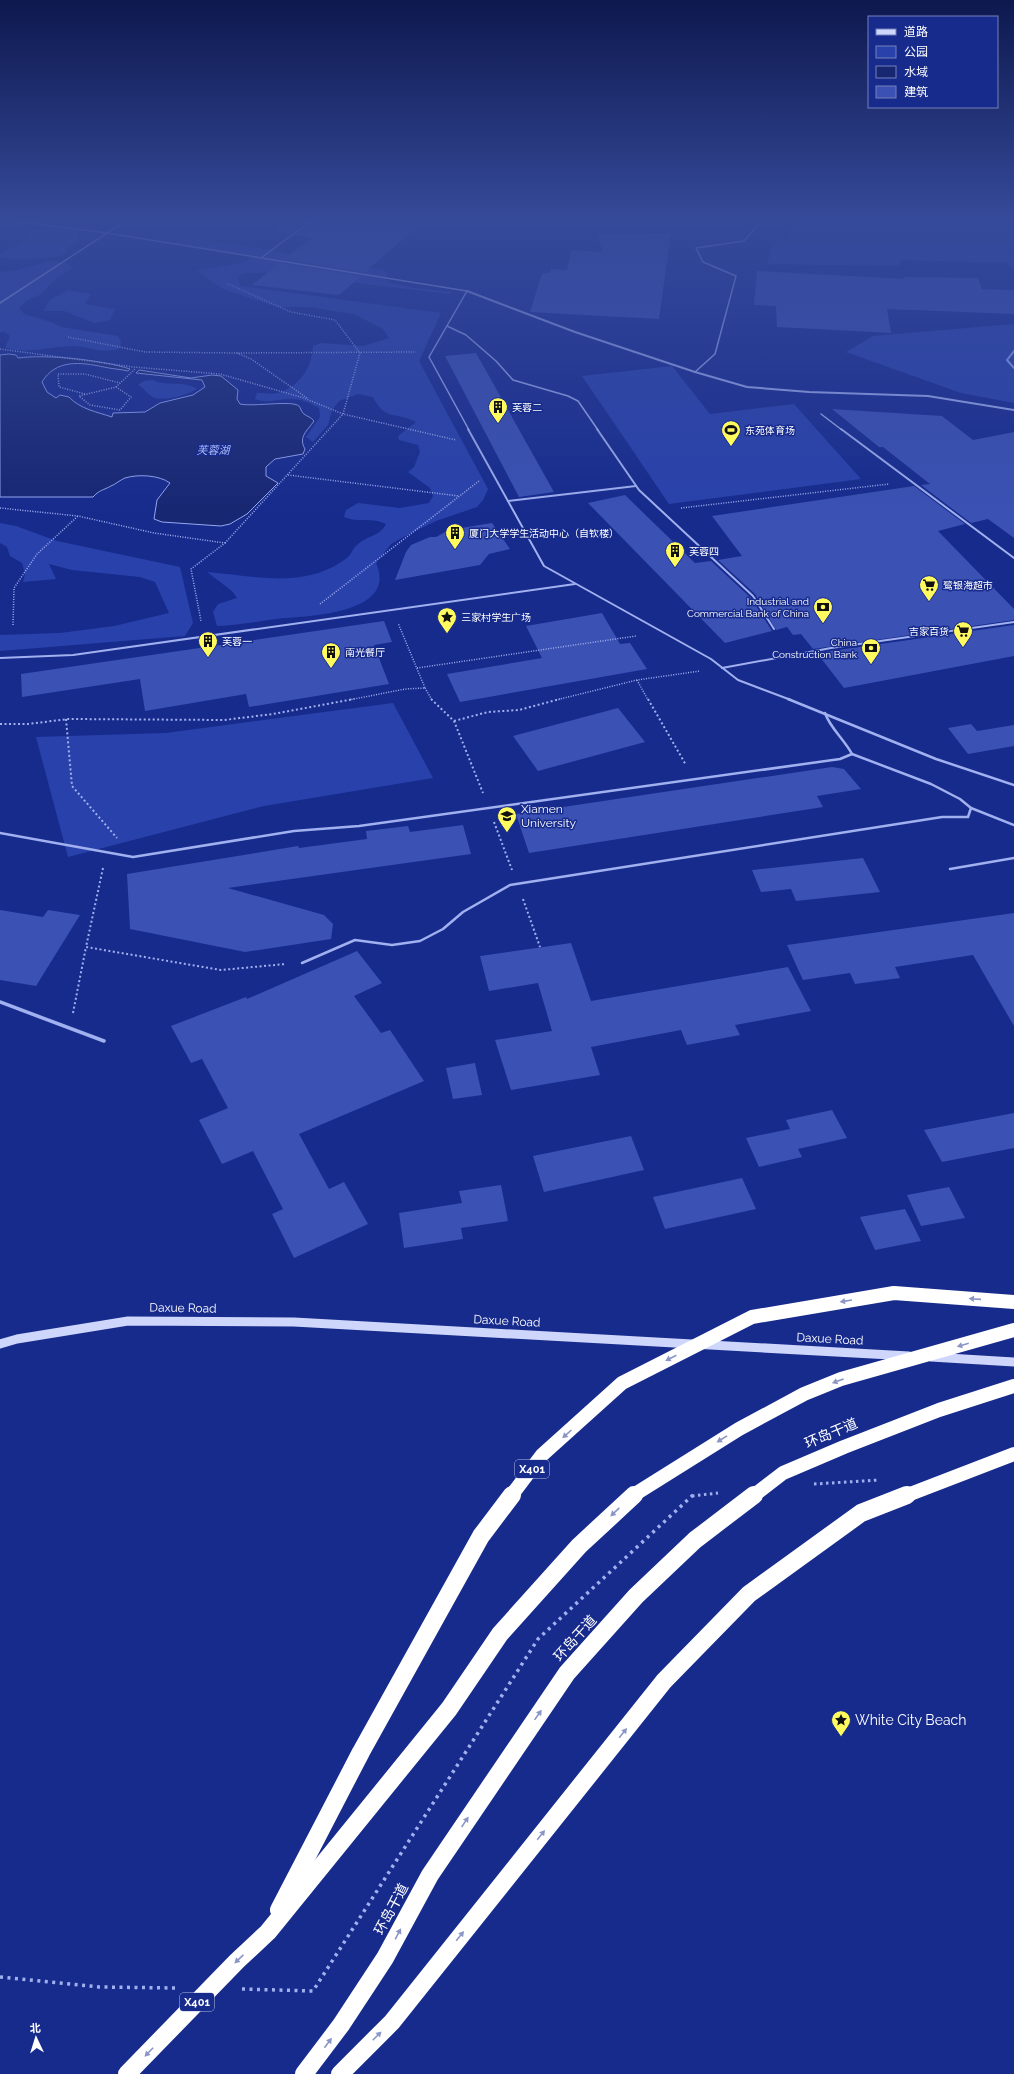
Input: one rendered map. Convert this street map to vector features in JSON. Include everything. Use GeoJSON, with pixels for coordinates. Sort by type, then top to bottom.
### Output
{"type":"FeatureCollection","features":[{"type":"Feature","properties":{"kind":"highway","name":"X401"},"geometry":{"type":"LineString","coordinates":[[127,2074],[237,1960],[268,1932],[361,1752],[481,1536],[542,1455],[622,1383],[752,1317],[894,1293],[1014,1302]]}},
{"type":"Feature","properties":{"kind":"highway"},"geometry":{"type":"LineString","coordinates":[[268,1932],[449,1708],[500,1634],[579,1546],[631,1497],[739,1429],[804,1394],[842,1380],[1014,1330]]}},
{"type":"Feature","properties":{"kind":"highway","name":"环岛干道"},"geometry":{"type":"LineString","coordinates":[[304,2074],[341,2025],[385,1958],[430,1875],[563,1679],[636,1596],[695,1540],[783,1473],[938,1410],[1014,1386]]}},
{"type":"Feature","properties":{"kind":"highway"},"geometry":{"type":"LineString","coordinates":[[340,2074],[392,2022],[664,1681],[749,1594],[861,1513],[1014,1454]]}},
{"type":"Feature","properties":{"kind":"street"},"geometry":{"type":"LineString","coordinates":[[535,317],[575,332],[695,372],[747,387],[809,392],[928,396],[1014,410]]}},
{"type":"Feature","properties":{"kind":"street"},"geometry":{"type":"LineString","coordinates":[[1014,351],[1007,360],[1014,368]]}},
{"type":"Feature","properties":{"kind":"street"},"geometry":{"type":"LineString","coordinates":[[0,1002],[104,1041]]}},
{"type":"Feature","properties":{"kind":"street","name":"Daxue Road"},"geometry":{"type":"LineString","coordinates":[[0,1344],[17,1339],[128,1321],[294,1322],[1014,1362]]}},
{"type":"Feature","properties":{"kind":"lane"},"geometry":{"type":"LineString","coordinates":[[452,317],[429,357],[544,566],[711,659],[738,680],[825,713],[936,759],[1014,785]]}},
{"type":"Feature","properties":{"kind":"lane"},"geometry":{"type":"LineString","coordinates":[[695,372],[715,354],[725,317]]}},
{"type":"Feature","properties":{"kind":"lane"},"geometry":{"type":"LineString","coordinates":[[447,326],[466,335],[496,361],[513,380],[568,396],[578,401],[636,486],[753,596],[774,629]]}},
{"type":"Feature","properties":{"kind":"lane"},"geometry":{"type":"LineString","coordinates":[[821,414],[1014,558]]}},
{"type":"Feature","properties":{"kind":"lane"},"geometry":{"type":"LineString","coordinates":[[508,501],[636,486]]}},
{"type":"Feature","properties":{"kind":"lane"},"geometry":{"type":"LineString","coordinates":[[0,658],[73,654],[575,584]]}},
{"type":"Feature","properties":{"kind":"lane"},"geometry":{"type":"LineString","coordinates":[[722,668],[831,648],[1014,622]]}},
{"type":"Feature","properties":{"kind":"lane"},"geometry":{"type":"LineString","coordinates":[[825,713],[828,723],[844,740],[852,754],[939,788],[961,798],[971,808],[1014,825]]}},
{"type":"Feature","properties":{"kind":"lane"},"geometry":{"type":"LineString","coordinates":[[0,834],[133,857],[294,831],[359,826],[840,759],[852,754]]}},
{"type":"Feature","properties":{"kind":"lane"},"geometry":{"type":"LineString","coordinates":[[302,963],[355,940],[392,944],[420,941],[443,929],[463,912],[487,897],[510,885],[942,817],[968,817],[971,808]]}},
{"type":"Feature","properties":{"kind":"lane"},"geometry":{"type":"LineString","coordinates":[[950,869],[1014,858]]}},
{"type":"Feature","properties":{"kind":"path"},"geometry":{"type":"LineString","coordinates":[[318,317],[336,320],[360,353]]}},
{"type":"Feature","properties":{"kind":"path"},"geometry":{"type":"LineString","coordinates":[[68,337],[145,352],[432,352]]}},
{"type":"Feature","properties":{"kind":"path"},"geometry":{"type":"LineString","coordinates":[[0,349],[136,368],[220,374],[311,401],[343,414],[463,442]]}},
{"type":"Feature","properties":{"kind":"path"},"geometry":{"type":"LineString","coordinates":[[237,353],[251,359],[311,401]]}},
{"type":"Feature","properties":{"kind":"path"},"geometry":{"type":"LineString","coordinates":[[203,636],[191,568],[225,543],[343,414],[360,353]]}},
{"type":"Feature","properties":{"kind":"path"},"geometry":{"type":"LineString","coordinates":[[116,387],[131,396],[120,410],[90,405],[79,396],[116,387],[136,368]]}},
{"type":"Feature","properties":{"kind":"path"},"geometry":{"type":"LineString","coordinates":[[86,394],[59,387],[58,374],[85,374],[121,383]]}},
{"type":"Feature","properties":{"kind":"path"},"geometry":{"type":"LineString","coordinates":[[294,624],[492,472]]}},
{"type":"Feature","properties":{"kind":"path"},"geometry":{"type":"LineString","coordinates":[[287,475],[460,496]]}},
{"type":"Feature","properties":{"kind":"path"},"geometry":{"type":"LineString","coordinates":[[660,510],[895,484]]}},
{"type":"Feature","properties":{"kind":"path"},"geometry":{"type":"LineString","coordinates":[[0,508],[78,516],[154,533],[225,543]]}},
{"type":"Feature","properties":{"kind":"path"},"geometry":{"type":"LineString","coordinates":[[13,625],[14,588],[37,554],[78,516]]}},
{"type":"Feature","properties":{"kind":"path"},"geometry":{"type":"LineString","coordinates":[[393,610],[425,688],[432,700],[454,721],[518,884],[540,947]]}},
{"type":"Feature","properties":{"kind":"path"},"geometry":{"type":"LineString","coordinates":[[417,668],[661,632]]}},
{"type":"Feature","properties":{"kind":"path"},"geometry":{"type":"LineString","coordinates":[[454,721],[488,712],[519,710],[576,694],[636,680],[722,668]]}},
{"type":"Feature","properties":{"kind":"path"},"geometry":{"type":"LineString","coordinates":[[636,680],[694,779]]}},
{"type":"Feature","properties":{"kind":"path"},"geometry":{"type":"LineString","coordinates":[[0,724],[28,724],[66,719],[224,720],[273,714],[405,689],[425,688]]}},
{"type":"Feature","properties":{"kind":"path"},"geometry":{"type":"LineString","coordinates":[[66,719],[72,786],[133,857]]}},
{"type":"Feature","properties":{"kind":"path"},"geometry":{"type":"LineString","coordinates":[[70,1028],[107,852]]}},
{"type":"Feature","properties":{"kind":"path"},"geometry":{"type":"LineString","coordinates":[[86,947],[221,970],[302,963]]}},
{"type":"Feature","properties":{"kind":"green space"},"geometry":{"type":"Polygon","coordinates":[[[0,317],[33,317],[51,322],[61,327],[118,336],[121,342],[120,348],[108,351],[78,346],[14,350],[5,348],[10,336],[5,332],[0,332],[0,317]]]}},
{"type":"Feature","properties":{"kind":"green space"},"geometry":{"type":"Polygon","coordinates":[[[79,317],[111,317],[110,320],[95,323],[79,317]]]}},
{"type":"Feature","properties":{"kind":"green space"},"geometry":{"type":"Polygon","coordinates":[[[359,317],[439,317],[419,361],[488,489],[483,500],[477,507],[436,521],[391,544],[376,563],[380,579],[375,592],[364,601],[349,608],[332,613],[217,626],[213,612],[218,604],[237,598],[232,591],[207,572],[262,578],[298,577],[315,574],[332,567],[348,557],[357,545],[377,534],[386,524],[376,521],[349,519],[344,517],[346,510],[358,503],[400,508],[429,503],[433,496],[430,488],[408,472],[414,467],[420,452],[418,445],[399,440],[398,436],[416,422],[387,413],[382,410],[373,397],[358,394],[339,401],[332,410],[328,425],[313,442],[306,437],[320,417],[319,408],[312,404],[295,399],[269,401],[255,399],[257,393],[279,393],[288,389],[300,379],[308,368],[313,346],[321,343],[363,346],[389,338],[383,329],[359,317]]]}},
{"type":"Feature","properties":{"kind":"green space"},"geometry":{"type":"Polygon","coordinates":[[[1014,324],[1014,403],[961,393],[846,352],[873,336],[1014,324]]]}},
{"type":"Feature","properties":{"kind":"green space","name":"东苑体育场"},"geometry":{"type":"Polygon","coordinates":[[[672,366],[710,414],[794,404],[861,479],[669,504],[582,376],[672,366]]]}},
{"type":"Feature","properties":{"kind":"green space"},"geometry":{"type":"Polygon","coordinates":[[[153,380],[163,383],[192,386],[197,389],[177,397],[165,399],[155,398],[150,396],[138,385],[144,381],[153,380]]]}},
{"type":"Feature","properties":{"kind":"green space"},"geometry":{"type":"Polygon","coordinates":[[[0,523],[16,526],[57,541],[180,567],[193,623],[185,636],[0,651],[0,635],[60,633],[114,626],[169,613],[155,582],[140,577],[72,570],[49,564],[56,579],[23,582],[25,574],[22,563],[10,556],[7,547],[0,543],[0,523]]]}},
{"type":"Feature","properties":{"kind":"green space"},"geometry":{"type":"Polygon","coordinates":[[[393,703],[433,778],[264,806],[68,857],[36,737],[166,733],[393,703]]]}},
{"type":"Feature","properties":{"kind":"water","name":"芙蓉湖"},"geometry":{"type":"Polygon","coordinates":[[[0,355],[16,355],[18,358],[59,357],[105,363],[130,369],[128,371],[78,363],[69,364],[54,369],[42,382],[47,392],[56,398],[60,395],[69,397],[83,407],[112,417],[113,413],[145,412],[160,403],[193,395],[205,387],[202,380],[136,373],[139,370],[191,378],[212,375],[221,376],[238,390],[237,399],[240,404],[295,404],[299,406],[303,413],[314,421],[304,434],[302,441],[305,449],[303,454],[275,459],[266,467],[266,476],[278,483],[247,514],[230,524],[221,526],[162,522],[154,519],[157,500],[170,483],[160,478],[148,476],[125,478],[99,491],[93,497],[0,497],[0,355]]]}},
{"type":"Feature","properties":{"kind":"building"},"geometry":{"type":"Polygon","coordinates":[[[618,317],[659,317],[659,319],[618,317]]]}},
{"type":"Feature","properties":{"kind":"building"},"geometry":{"type":"Polygon","coordinates":[[[777,317],[888,317],[891,333],[777,327],[777,317]]]}},
{"type":"Feature","properties":{"kind":"building","name":"芙蓉二"},"geometry":{"type":"Polygon","coordinates":[[[476,353],[554,492],[519,497],[445,356],[476,353]]]}},
{"type":"Feature","properties":{"kind":"building"},"geometry":{"type":"Polygon","coordinates":[[[832,409],[942,416],[973,440],[1014,432],[1014,538],[988,519],[971,523],[921,485],[930,484],[883,447],[879,447],[832,409]]]}},
{"type":"Feature","properties":{"kind":"building"},"geometry":{"type":"Polygon","coordinates":[[[914,486],[965,524],[938,531],[1014,609],[1014,620],[813,649],[801,634],[793,635],[787,627],[776,630],[755,594],[718,560],[742,556],[712,516],[914,486]]]}},
{"type":"Feature","properties":{"kind":"building","name":"芙蓉四"},"geometry":{"type":"Polygon","coordinates":[[[625,495],[695,563],[711,561],[751,598],[772,631],[725,643],[588,503],[625,495]]]}},
{"type":"Feature","properties":{"kind":"building","name":"厦门大学学生活动中心（自钦楼）"},"geometry":{"type":"Polygon","coordinates":[[[492,523],[510,549],[489,554],[480,565],[395,580],[406,552],[411,545],[430,537],[436,537],[449,530],[492,523]]]}},
{"type":"Feature","properties":{"kind":"building"},"geometry":{"type":"Polygon","coordinates":[[[602,613],[620,644],[630,643],[647,669],[460,702],[447,674],[542,658],[526,626],[602,613]]]}},
{"type":"Feature","properties":{"kind":"building"},"geometry":{"type":"Polygon","coordinates":[[[384,621],[392,642],[374,645],[389,684],[249,707],[246,694],[145,711],[140,679],[22,697],[21,674],[384,621]]]}},
{"type":"Feature","properties":{"kind":"building"},"geometry":{"type":"Polygon","coordinates":[[[1014,625],[1014,656],[844,688],[817,653],[1014,625]]]}},
{"type":"Feature","properties":{"kind":"building"},"geometry":{"type":"Polygon","coordinates":[[[618,708],[645,742],[538,771],[513,736],[618,708]]]}},
{"type":"Feature","properties":{"kind":"building"},"geometry":{"type":"Polygon","coordinates":[[[971,724],[977,731],[1014,725],[1014,746],[968,754],[948,728],[971,724]]]}},
{"type":"Feature","properties":{"kind":"building"},"geometry":{"type":"Polygon","coordinates":[[[832,767],[844,769],[861,789],[817,796],[823,807],[529,853],[516,814],[832,767]]]}},
{"type":"Feature","properties":{"kind":"building"},"geometry":{"type":"Polygon","coordinates":[[[463,825],[471,854],[228,888],[324,915],[333,924],[331,939],[245,952],[130,929],[127,874],[298,846],[299,848],[367,839],[366,831],[408,826],[410,832],[463,825]]]}},
{"type":"Feature","properties":{"kind":"building"},"geometry":{"type":"Polygon","coordinates":[[[863,858],[880,892],[796,901],[791,889],[761,892],[752,870],[863,858]]]}},
{"type":"Feature","properties":{"kind":"building"},"geometry":{"type":"Polygon","coordinates":[[[0,910],[43,917],[48,910],[80,915],[36,986],[0,980],[0,910]]]}},
{"type":"Feature","properties":{"kind":"building"},"geometry":{"type":"Polygon","coordinates":[[[1014,913],[1014,1026],[973,955],[895,967],[900,978],[855,984],[850,973],[803,980],[787,945],[1014,913]]]}},
{"type":"Feature","properties":{"kind":"building"},"geometry":{"type":"Polygon","coordinates":[[[571,943],[591,1001],[788,967],[811,1011],[735,1025],[740,1035],[687,1045],[681,1030],[591,1047],[600,1075],[511,1090],[495,1040],[552,1031],[538,983],[489,991],[480,956],[571,943]]]}},
{"type":"Feature","properties":{"kind":"building"},"geometry":{"type":"Polygon","coordinates":[[[357,951],[382,983],[354,996],[381,1033],[390,1030],[424,1081],[299,1134],[329,1189],[344,1182],[368,1224],[294,1258],[272,1214],[283,1209],[253,1151],[222,1164],[199,1120],[228,1108],[202,1059],[191,1063],[171,1026],[246,997],[247,999],[357,951]]]}},
{"type":"Feature","properties":{"kind":"building"},"geometry":{"type":"Polygon","coordinates":[[[475,1063],[482,1095],[453,1099],[446,1068],[475,1063]]]}},
{"type":"Feature","properties":{"kind":"building"},"geometry":{"type":"Polygon","coordinates":[[[832,1110],[847,1138],[798,1149],[802,1157],[759,1167],[746,1138],[790,1129],[786,1120],[832,1110]]]}},
{"type":"Feature","properties":{"kind":"building"},"geometry":{"type":"Polygon","coordinates":[[[1014,1113],[1014,1148],[942,1162],[924,1130],[1014,1113]]]}},
{"type":"Feature","properties":{"kind":"building"},"geometry":{"type":"Polygon","coordinates":[[[631,1136],[644,1170],[544,1192],[533,1156],[631,1136]]]}},
{"type":"Feature","properties":{"kind":"building"},"geometry":{"type":"Polygon","coordinates":[[[742,1178],[756,1209],[665,1229],[653,1197],[742,1178]]]}},
{"type":"Feature","properties":{"kind":"building"},"geometry":{"type":"Polygon","coordinates":[[[501,1185],[508,1221],[461,1228],[463,1239],[404,1248],[399,1213],[462,1203],[459,1191],[501,1185]]]}},
{"type":"Feature","properties":{"kind":"building"},"geometry":{"type":"Polygon","coordinates":[[[949,1187],[965,1218],[921,1226],[907,1195],[949,1187]]]}},
{"type":"Feature","properties":{"kind":"building"},"geometry":{"type":"Polygon","coordinates":[[[905,1209],[921,1241],[875,1250],[860,1217],[905,1209]]]}},
{"type":"Feature","properties":{"kind":"place","name":"芙蓉二"},"geometry":{"type":"Point","coordinates":[498,424]}},
{"type":"Feature","properties":{"kind":"place","name":"东苑体育场"},"geometry":{"type":"Point","coordinates":[731,447]}},
{"type":"Feature","properties":{"kind":"place","name":"厦门大学学生活动中心（自钦楼）"},"geometry":{"type":"Point","coordinates":[455,550]}},
{"type":"Feature","properties":{"kind":"place","name":"芙蓉四"},"geometry":{"type":"Point","coordinates":[675,568]}},
{"type":"Feature","properties":{"kind":"place","name":"鹭银海超市"},"geometry":{"type":"Point","coordinates":[929,602]}},
{"type":"Feature","properties":{"kind":"place","name":"Industrial and Commercial Bank of China"},"geometry":{"type":"Point","coordinates":[823,624]}},
{"type":"Feature","properties":{"kind":"place","name":"三家村学生广场"},"geometry":{"type":"Point","coordinates":[447,634]}},
{"type":"Feature","properties":{"kind":"place","name":"吉家百货"},"geometry":{"type":"Point","coordinates":[963,648]}},
{"type":"Feature","properties":{"kind":"place","name":"芙蓉一"},"geometry":{"type":"Point","coordinates":[208,658]}},
{"type":"Feature","properties":{"kind":"place","name":"China Construction Bank"},"geometry":{"type":"Point","coordinates":[871,665]}},
{"type":"Feature","properties":{"kind":"place","name":"南光餐厅"},"geometry":{"type":"Point","coordinates":[331,669]}},
{"type":"Feature","properties":{"kind":"place","name":"Xiamen University"},"geometry":{"type":"Point","coordinates":[507,833]}},
{"type":"Feature","properties":{"kind":"place","name":"White City Beach"},"geometry":{"type":"Point","coordinates":[841,1737]}}]}
